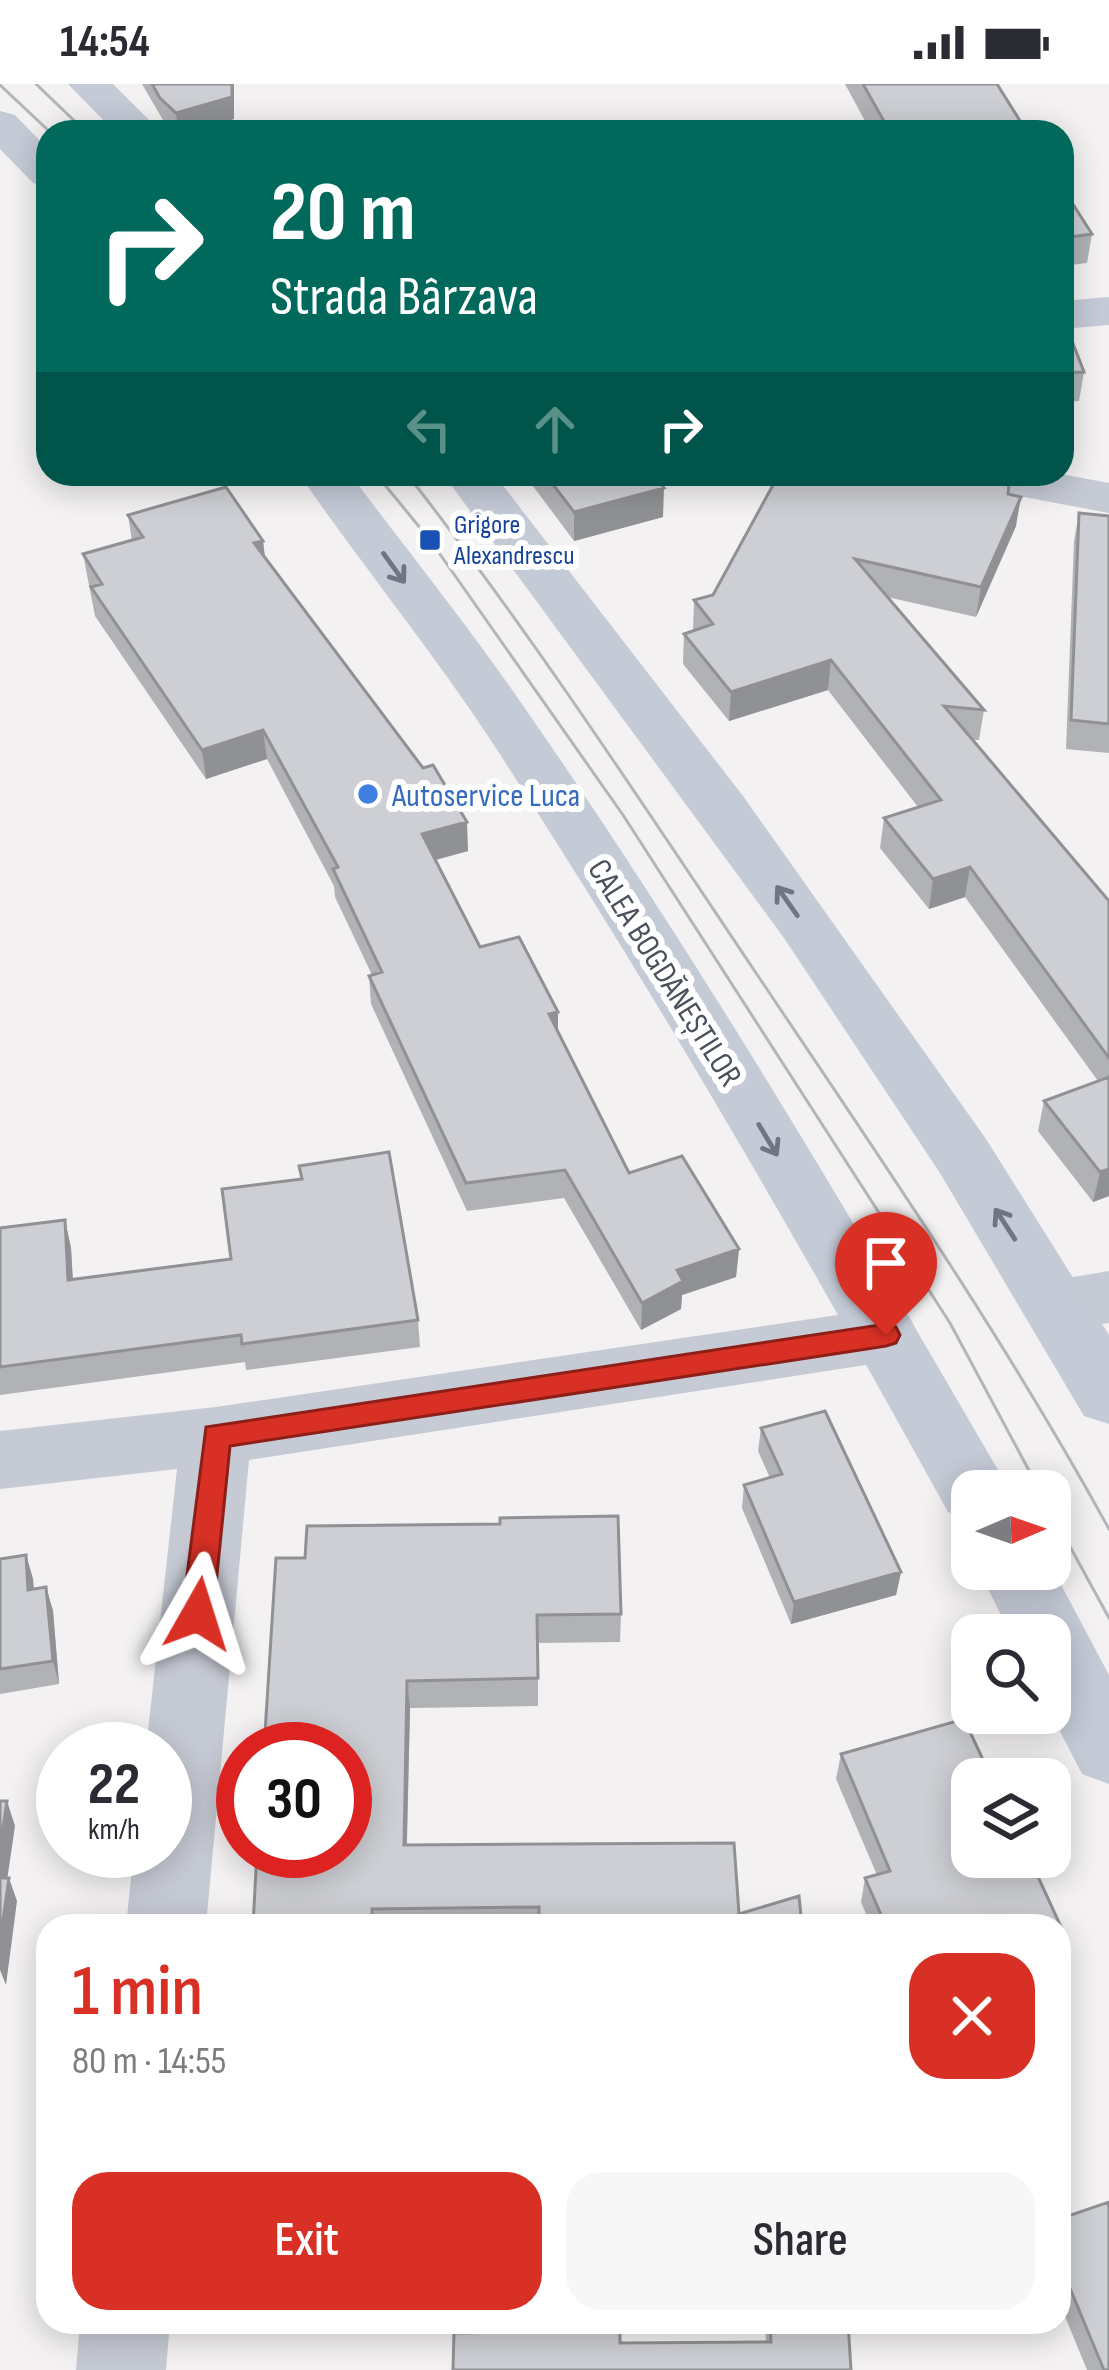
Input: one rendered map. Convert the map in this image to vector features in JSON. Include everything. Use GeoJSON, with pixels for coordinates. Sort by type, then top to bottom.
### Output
{"type":"FeatureCollection","features":[{"type":"Feature","properties":{"kind":"main road"},"geometry":{"type":"LineString","coordinates":[[89,84],[127,120]]}},
{"type":"Feature","properties":{"kind":"main road"},"geometry":{"type":"LineString","coordinates":[[0,124],[36,162]]}},
{"type":"Feature","properties":{"kind":"main road"},"geometry":{"type":"LineString","coordinates":[[1074,314],[1109,311]]}},
{"type":"Feature","properties":{"kind":"main road","name":"CALEA BOGDĂNEȘTILOR"},"geometry":{"type":"LineString","coordinates":[[333,486],[505,719],[635,918],[886,1335],[961,1470]]}},
{"type":"Feature","properties":{"kind":"main road"},"geometry":{"type":"LineString","coordinates":[[477,486],[635,686],[919,1090],[1083,1300],[1109,1396]]}},
{"type":"Feature","properties":{"kind":"main road"},"geometry":{"type":"LineString","coordinates":[[1071,1677],[1109,1750]]}},
{"type":"Feature","properties":{"kind":"street"},"geometry":{"type":"LineString","coordinates":[[1044,486],[1109,498]]}},
{"type":"Feature","properties":{"kind":"street"},"geometry":{"type":"LineString","coordinates":[[0,1460],[216,1436],[886,1335]]}},
{"type":"Feature","properties":{"kind":"street"},"geometry":{"type":"LineString","coordinates":[[167,1914],[216,1436]]}},
{"type":"Feature","properties":{"kind":"street"},"geometry":{"type":"LineString","coordinates":[[121,2370],[124,2334]]}},
{"type":"Feature","properties":{"kind":"building"},"geometry":{"type":"Polygon","coordinates":[[[152,84],[232,84],[232,97],[176,113],[152,84]]]}},
{"type":"Feature","properties":{"kind":"building"},"geometry":{"type":"Polygon","coordinates":[[[863,84],[997,84],[1020,120],[883,120],[863,84]]]}},
{"type":"Feature","properties":{"kind":"building"},"geometry":{"type":"Polygon","coordinates":[[[1074,206],[1092,234],[1074,236],[1074,206]]]}},
{"type":"Feature","properties":{"kind":"building"},"geometry":{"type":"Polygon","coordinates":[[[1074,346],[1084,372],[1074,372],[1074,346]]]}},
{"type":"Feature","properties":{"kind":"building"},"geometry":{"type":"Polygon","coordinates":[[[554,486],[664,488],[574,512],[554,486]]]}},
{"type":"Feature","properties":{"kind":"building"},"geometry":{"type":"Polygon","coordinates":[[[772,486],[1009,486],[1008,494],[1021,497],[981,587],[855,559],[984,710],[944,706],[1109,901],[1109,1058],[970,867],[933,879],[884,818],[941,800],[831,660],[731,692],[684,634],[713,624],[694,600],[713,595],[772,486]]]}},
{"type":"Feature","properties":{"kind":"building"},"geometry":{"type":"Polygon","coordinates":[[[226,487],[263,541],[254,543],[423,768],[433,765],[467,822],[422,834],[480,947],[519,937],[558,1012],[549,1014],[629,1173],[682,1156],[739,1249],[677,1270],[683,1281],[642,1303],[565,1170],[466,1183],[369,976],[382,972],[333,869],[338,867],[263,730],[202,750],[91,587],[102,584],[83,554],[143,537],[128,515],[226,487]]]}},
{"type":"Feature","properties":{"kind":"building"},"geometry":{"type":"Polygon","coordinates":[[[1079,513],[1109,516],[1109,724],[1071,720],[1079,513]]]}},
{"type":"Feature","properties":{"kind":"building"},"geometry":{"type":"Polygon","coordinates":[[[1109,1077],[1109,1169],[1100,1172],[1044,1101],[1109,1077]]]}},
{"type":"Feature","properties":{"kind":"building"},"geometry":{"type":"Polygon","coordinates":[[[389,1152],[418,1320],[242,1344],[241,1335],[0,1367],[0,1228],[65,1220],[68,1280],[231,1259],[222,1189],[302,1179],[299,1166],[389,1152]]]}},
{"type":"Feature","properties":{"kind":"building"},"geometry":{"type":"Polygon","coordinates":[[[825,1411],[901,1572],[794,1602],[744,1485],[782,1474],[761,1428],[825,1411]]]}},
{"type":"Feature","properties":{"kind":"building"},"geometry":{"type":"Polygon","coordinates":[[[618,1516],[621,1614],[537,1615],[538,1678],[407,1681],[404,1845],[734,1843],[739,1914],[539,1914],[539,1907],[254,1914],[256,1878],[372,1878],[372,1722],[266,1722],[276,1558],[305,1558],[307,1526],[500,1524],[500,1518],[618,1516]]]}},
{"type":"Feature","properties":{"kind":"building"},"geometry":{"type":"Polygon","coordinates":[[[26,1555],[28,1590],[46,1587],[53,1661],[0,1669],[0,1559],[26,1555]]]}},
{"type":"Feature","properties":{"kind":"building"},"geometry":{"type":"Polygon","coordinates":[[[951,1723],[951,1734],[971,1734],[982,1758],[951,1758],[951,1878],[1039,1878],[1055,1914],[881,1914],[865,1878],[890,1871],[841,1754],[951,1723]]]}},
{"type":"Feature","properties":{"kind":"building"},"geometry":{"type":"Polygon","coordinates":[[[0,1801],[7,1801],[0,1848],[0,1801]]]}},
{"type":"Feature","properties":{"kind":"building"},"geometry":{"type":"Polygon","coordinates":[[[0,1878],[9,1878],[0,1941],[0,1878]]]}},
{"type":"Feature","properties":{"kind":"building"},"geometry":{"type":"Polygon","coordinates":[[[799,1896],[801,1914],[739,1914],[799,1896]]]}},
{"type":"Feature","properties":{"kind":"building"},"geometry":{"type":"Polygon","coordinates":[[[1109,2202],[1109,2370],[1104,2370],[1071,2291],[1071,2215],[1109,2202]]]}},
{"type":"Feature","properties":{"kind":"building"},"geometry":{"type":"Polygon","coordinates":[[[454,2334],[620,2334],[620,2343],[771,2342],[771,2334],[849,2334],[851,2370],[453,2370],[454,2334]]]}},
{"type":"Feature","properties":{"kind":"tram line"},"geometry":{"type":"LineString","coordinates":[[36,84],[74,120]]}},
{"type":"Feature","properties":{"kind":"tram line"},"geometry":{"type":"LineString","coordinates":[[0,85],[37,120]]}},
{"type":"Feature","properties":{"kind":"tram line"},"geometry":{"type":"LineString","coordinates":[[386,486],[430,540],[623,815],[950,1323],[1029,1470]]}},
{"type":"Feature","properties":{"kind":"tram line"},"geometry":{"type":"LineString","coordinates":[[416,486],[584,718],[891,1175],[1026,1385],[1109,1529]]}},
{"type":"Feature","properties":{"kind":"tram line"},"geometry":{"type":"LineString","coordinates":[[1071,1548],[1109,1618]]}},
{"type":"Feature","properties":{"kind":"place","name":"Grigore Alexandrescu"},"geometry":{"type":"Point","coordinates":[430,540]}},
{"type":"Feature","properties":{"kind":"place","name":"Autoservice Luca"},"geometry":{"type":"Point","coordinates":[368,794]}},
{"type":"Feature","properties":{"kind":"route"},"geometry":{"type":"LineString","coordinates":[[198,1614],[216,1436],[886,1335]]}}]}
